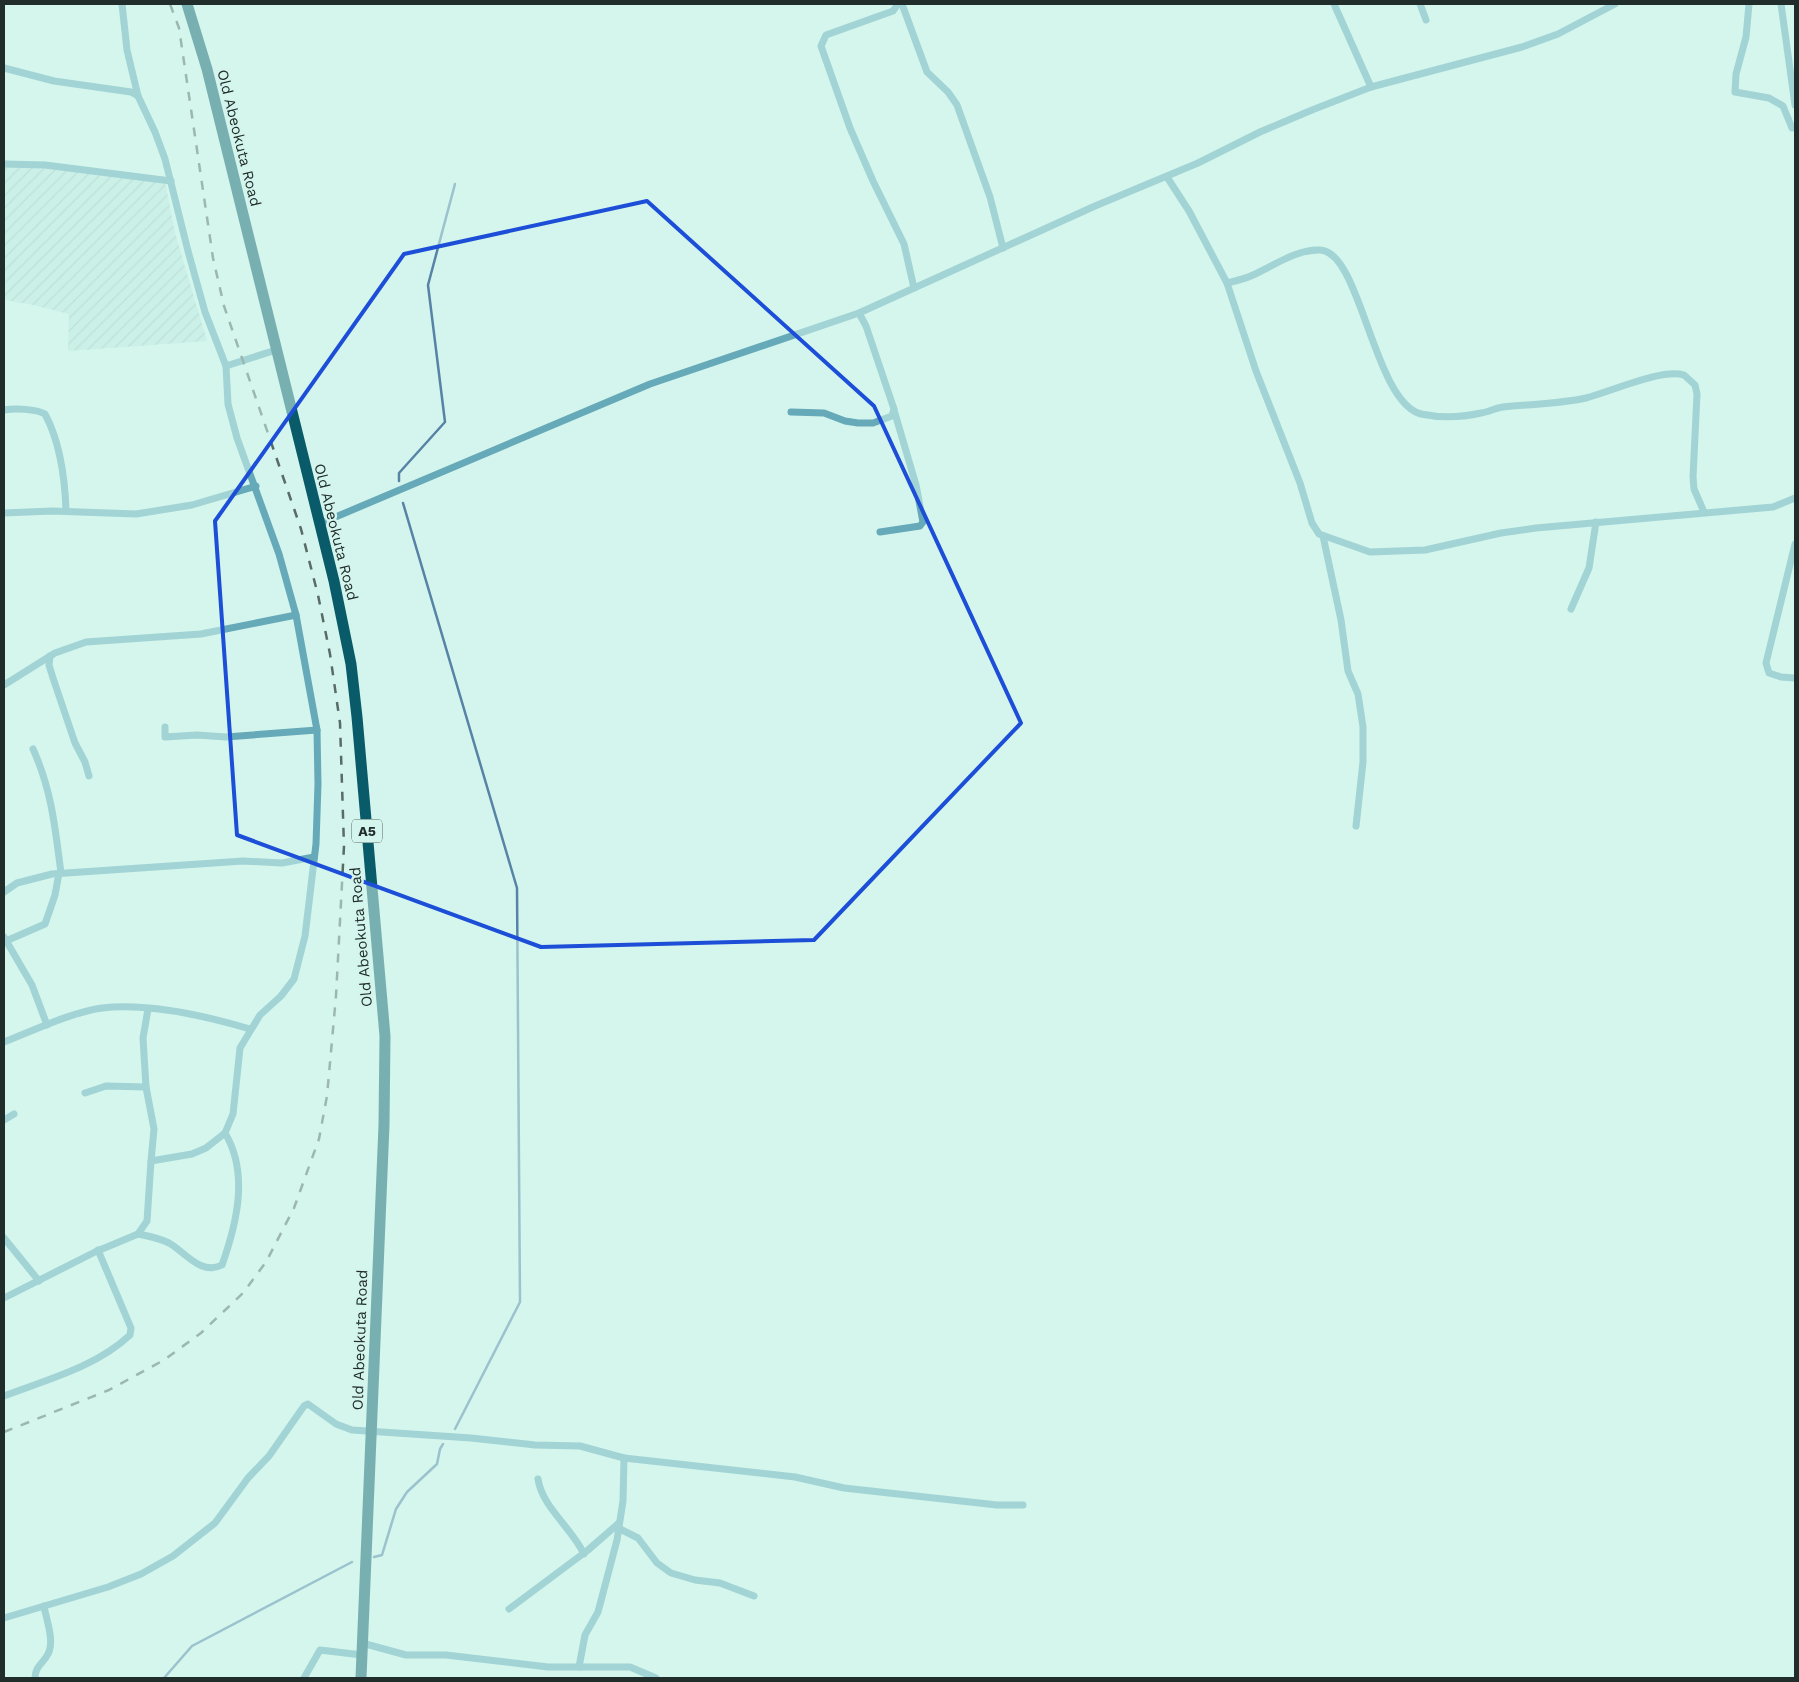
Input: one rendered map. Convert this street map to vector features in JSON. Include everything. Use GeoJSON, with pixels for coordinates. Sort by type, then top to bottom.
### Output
{"type":"FeatureCollection","features":[{"type":"Feature","properties":{"kind":"highway","name":"Old Abeokuta Road"},"geometry":{"type":"LineString","coordinates":[[186,4],[207,69],[334,582],[351,664],[385,1036],[372,1432],[361,1678]]}},
{"type":"Feature","properties":{"kind":"street"},"geometry":{"type":"LineString","coordinates":[[122,4],[128,50],[138,96],[155,132],[171,181],[203,303],[226,366],[228,404],[237,438],[256,486],[296,615],[317,730],[318,784],[314,858],[305,936],[294,979],[250,1029],[240,1048],[233,1114],[225,1132],[206,1148],[192,1154],[151,1162]]}},
{"type":"Feature","properties":{"kind":"street"},"geometry":{"type":"LineString","coordinates":[[898,4],[893,11],[826,35],[821,46],[850,128],[904,244],[914,288]]}},
{"type":"Feature","properties":{"kind":"street"},"geometry":{"type":"LineString","coordinates":[[902,4],[927,72],[948,92],[957,105],[990,197],[1003,248]]}},
{"type":"Feature","properties":{"kind":"street"},"geometry":{"type":"LineString","coordinates":[[1334,4],[1371,87]]}},
{"type":"Feature","properties":{"kind":"street"},"geometry":{"type":"LineString","coordinates":[[1420,4],[1426,20]]}},
{"type":"Feature","properties":{"kind":"street"},"geometry":{"type":"LineString","coordinates":[[319,524],[650,384],[860,313],[1003,248],[1167,177],[1260,132],[1371,87],[1522,46],[1558,34],[1616,4]]}},
{"type":"Feature","properties":{"kind":"street"},"geometry":{"type":"LineString","coordinates":[[1749,4],[1746,37],[1736,74],[1735,92],[1769,98],[1783,106],[1792,128],[1795,127]]}},
{"type":"Feature","properties":{"kind":"street"},"geometry":{"type":"LineString","coordinates":[[1781,4],[1795,104]]}},
{"type":"Feature","properties":{"kind":"street"},"geometry":{"type":"LineString","coordinates":[[4,68],[54,81],[131,92],[138,96]]}},
{"type":"Feature","properties":{"kind":"street"},"geometry":{"type":"LineString","coordinates":[[4,164],[45,165],[171,181]]}},
{"type":"Feature","properties":{"kind":"street"},"geometry":{"type":"LineString","coordinates":[[1167,177],[1189,211],[1228,283],[1256,371],[1300,483],[1312,523],[1323,536],[1341,620],[1348,671],[1358,694],[1363,727],[1363,762],[1356,826]]}},
{"type":"Feature","properties":{"kind":"street"},"geometry":{"type":"LineString","coordinates":[[1228,283],[1251,276],[1314,250],[1331,253],[1337,258],[1354,291],[1374,344],[1400,398],[1410,409],[1425,414],[1452,416],[1475,414],[1500,407],[1585,398],[1669,374],[1684,375],[1695,385],[1697,394],[1693,477],[1694,490],[1704,512]]}},
{"type":"Feature","properties":{"kind":"street"},"geometry":{"type":"LineString","coordinates":[[860,313],[894,409],[916,485],[923,522],[920,526],[880,532]]}},
{"type":"Feature","properties":{"kind":"street"},"geometry":{"type":"LineString","coordinates":[[226,366],[276,350]]}},
{"type":"Feature","properties":{"kind":"street"},"geometry":{"type":"LineString","coordinates":[[4,410],[16,409],[46,414],[57,445],[66,490],[66,511]]}},
{"type":"Feature","properties":{"kind":"street"},"geometry":{"type":"LineString","coordinates":[[791,412],[824,413],[845,421],[873,423],[892,416],[894,409]]}},
{"type":"Feature","properties":{"kind":"street"},"geometry":{"type":"LineString","coordinates":[[4,513],[66,511],[136,514],[192,505],[256,486]]}},
{"type":"Feature","properties":{"kind":"street"},"geometry":{"type":"LineString","coordinates":[[1323,536],[1370,552],[1425,550],[1501,532],[1773,507],[1795,498]]}},
{"type":"Feature","properties":{"kind":"street"},"geometry":{"type":"LineString","coordinates":[[1571,610],[1589,568],[1596,522]]}},
{"type":"Feature","properties":{"kind":"street"},"geometry":{"type":"LineString","coordinates":[[1795,544],[1766,663],[1766,670],[1781,677],[1795,678]]}},
{"type":"Feature","properties":{"kind":"street"},"geometry":{"type":"LineString","coordinates":[[4,685],[50,656],[86,642],[201,634],[296,615]]}},
{"type":"Feature","properties":{"kind":"street"},"geometry":{"type":"LineString","coordinates":[[50,656],[49,665],[53,678],[75,743],[86,762],[89,776]]}},
{"type":"Feature","properties":{"kind":"street"},"geometry":{"type":"LineString","coordinates":[[165,727],[165,737],[197,735],[226,737],[317,730]]}},
{"type":"Feature","properties":{"kind":"street"},"geometry":{"type":"LineString","coordinates":[[33,749],[44,774],[53,807],[60,873],[45,924],[5,939],[32,985],[47,1025]]}},
{"type":"Feature","properties":{"kind":"street"},"geometry":{"type":"LineString","coordinates":[[4,892],[17,883],[34,877],[60,873],[234,861],[282,863],[314,858]]}},
{"type":"Feature","properties":{"kind":"street"},"geometry":{"type":"LineString","coordinates":[[4,1042],[47,1025],[100,1008],[148,1009],[210,1018],[250,1029]]}},
{"type":"Feature","properties":{"kind":"street"},"geometry":{"type":"LineString","coordinates":[[4,1298],[98,1250],[138,1234],[147,1221],[154,1129],[146,1086],[143,1038],[148,1009]]}},
{"type":"Feature","properties":{"kind":"street"},"geometry":{"type":"LineString","coordinates":[[85,1093],[106,1086],[146,1086]]}},
{"type":"Feature","properties":{"kind":"street"},"geometry":{"type":"LineString","coordinates":[[4,1120],[14,1114]]}},
{"type":"Feature","properties":{"kind":"street"},"geometry":{"type":"LineString","coordinates":[[138,1234],[163,1240],[197,1264],[212,1267],[222,1265],[236,1211],[240,1174],[236,1154],[225,1132]]}},
{"type":"Feature","properties":{"kind":"street"},"geometry":{"type":"LineString","coordinates":[[4,1238],[39,1281]]}},
{"type":"Feature","properties":{"kind":"street"},"geometry":{"type":"LineString","coordinates":[[4,1396],[56,1377],[94,1359],[130,1335],[131,1328],[98,1250]]}},
{"type":"Feature","properties":{"kind":"street"},"geometry":{"type":"LineString","coordinates":[[4,1618],[108,1587],[141,1574],[173,1556],[215,1523],[248,1478],[269,1456],[304,1406],[312,1405],[344,1428],[372,1432],[471,1438],[535,1445],[580,1446],[624,1458],[795,1477],[844,1488],[997,1505],[1023,1506]]}},
{"type":"Feature","properties":{"kind":"street"},"geometry":{"type":"LineString","coordinates":[[579,1667],[585,1635],[598,1612],[618,1526],[623,1501],[624,1458]]}},
{"type":"Feature","properties":{"kind":"street"},"geometry":{"type":"LineString","coordinates":[[538,1479],[540,1491],[579,1543],[584,1554]]}},
{"type":"Feature","properties":{"kind":"street"},"geometry":{"type":"LineString","coordinates":[[509,1609],[584,1554],[618,1526]]}},
{"type":"Feature","properties":{"kind":"street"},"geometry":{"type":"LineString","coordinates":[[618,1526],[638,1538],[657,1563],[671,1573],[695,1580],[720,1583],[754,1596]]}},
{"type":"Feature","properties":{"kind":"street"},"geometry":{"type":"LineString","coordinates":[[36,1678],[39,1665],[47,1656],[50,1646],[44,1606]]}},
{"type":"Feature","properties":{"kind":"street"},"geometry":{"type":"LineString","coordinates":[[362,1643],[406,1655],[446,1655],[548,1667],[630,1667],[656,1678]]}},
{"type":"Feature","properties":{"kind":"street"},"geometry":{"type":"LineString","coordinates":[[304,1678],[320,1650],[362,1656]]}},
{"type":"Feature","properties":{"kind":"highlighted area"},"geometry":{"type":"Polygon","coordinates":[[[647,201],[874,406],[1021,723],[814,940],[541,947],[237,835],[215,521],[404,254],[647,201]]]}},
{"type":"Feature","properties":{"kind":"shaded area"},"geometry":{"type":"Polygon","coordinates":[[[16,164],[165,182],[175,233],[207,341],[68,351],[69,314],[4,300],[4,165],[16,164]]]}},
{"type":"Feature","properties":{"kind":"waterway"},"geometry":{"type":"LineString","coordinates":[[399,481],[399,473],[445,422],[428,285],[455,184]]}},
{"type":"Feature","properties":{"kind":"waterway"},"geometry":{"type":"LineString","coordinates":[[403,503],[517,888],[520,1302],[455,1429]]}},
{"type":"Feature","properties":{"kind":"waterway"},"geometry":{"type":"LineString","coordinates":[[374,1557],[382,1555],[396,1509],[407,1492],[437,1464],[443,1444]]}},
{"type":"Feature","properties":{"kind":"waterway"},"geometry":{"type":"LineString","coordinates":[[164,1678],[192,1646],[352,1562]]}},
{"type":"Feature","properties":{"kind":"railway"},"geometry":{"type":"LineString","coordinates":[[4,1432],[109,1390],[164,1360],[201,1333],[243,1293],[266,1262],[294,1208],[319,1139],[327,1096],[336,996],[344,846],[340,723],[330,654],[318,595],[301,529],[224,306],[213,258],[179,28],[170,4]]}}]}
